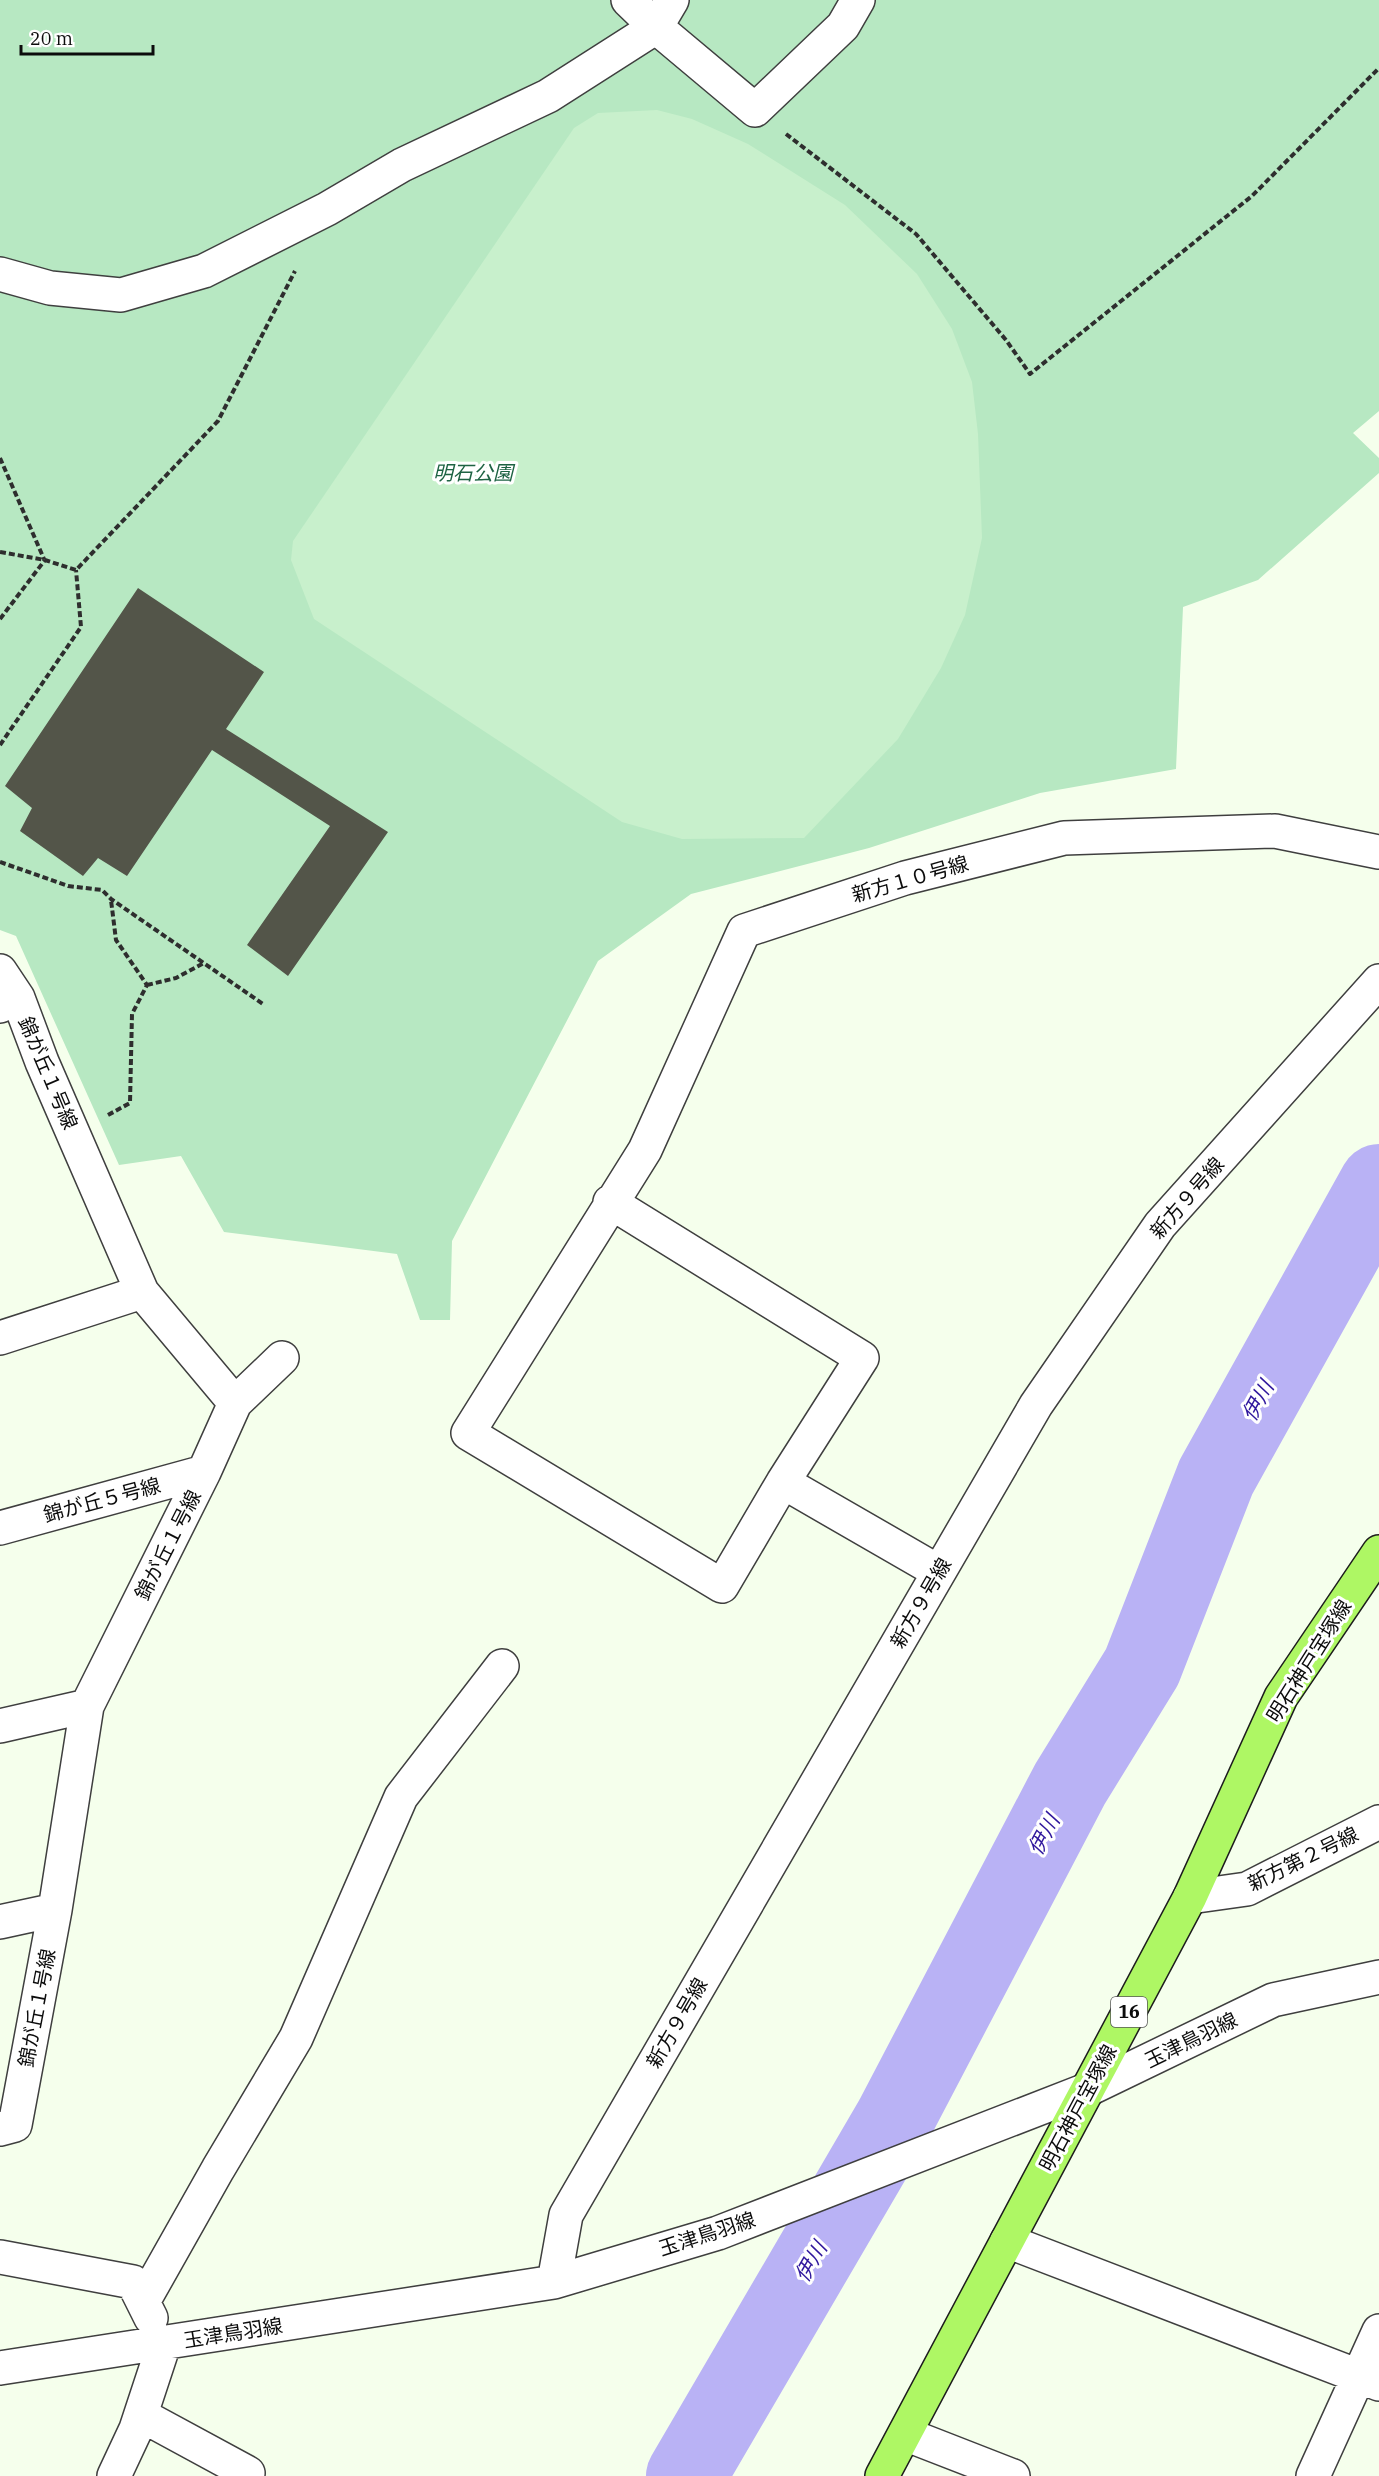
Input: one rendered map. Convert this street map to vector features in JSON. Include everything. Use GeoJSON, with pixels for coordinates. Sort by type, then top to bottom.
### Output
{"type":"FeatureCollection","features":[{"type":"Feature","properties":{"kind":"main road","name":"明石神戸宝塚線"},"geometry":{"type":"LineString","coordinates":[[882,2476],[1190,1897],[1281,1697],[1379,1552]]}},
{"type":"Feature","properties":{"kind":"street"},"geometry":{"type":"LineString","coordinates":[[628,0],[664,14],[755,110],[843,26],[858,0]]}},
{"type":"Feature","properties":{"kind":"street"},"geometry":{"type":"LineString","coordinates":[[0,274],[50,288],[121,295],[204,271],[327,210],[402,165],[548,96],[664,14]]}},
{"type":"Feature","properties":{"kind":"street","name":"新方１０号線"},"geometry":{"type":"LineString","coordinates":[[783,1482],[722,1586],[468,1433],[645,1150],[744,931],[905,878],[1065,838],[1275,831],[1379,852]]}},
{"type":"Feature","properties":{"kind":"street","name":"錦が丘１号線"},"geometry":{"type":"LineString","coordinates":[[0,970],[9,1002],[42,1062],[142,1292],[235,1403],[204,1472],[87,1706],[55,1911],[15,2125],[0,2129]]}},
{"type":"Feature","properties":{"kind":"street","name":"新方９号線"},"geometry":{"type":"LineString","coordinates":[[554,2282],[566,2215],[1036,1405],[1160,1225],[1379,981]]}},
{"type":"Feature","properties":{"kind":"street"},"geometry":{"type":"LineString","coordinates":[[610,1203],[862,1358],[783,1482],[939,1572]]}},
{"type":"Feature","properties":{"kind":"street"},"geometry":{"type":"LineString","coordinates":[[0,1338],[142,1292]]}},
{"type":"Feature","properties":{"kind":"street"},"geometry":{"type":"LineString","coordinates":[[235,1403],[282,1358]]}},
{"type":"Feature","properties":{"kind":"street","name":"錦が丘５号線"},"geometry":{"type":"LineString","coordinates":[[0,1528],[204,1472]]}},
{"type":"Feature","properties":{"kind":"street"},"geometry":{"type":"LineString","coordinates":[[143,2302],[296,2038],[401,1797],[502,1666]]}},
{"type":"Feature","properties":{"kind":"street"},"geometry":{"type":"LineString","coordinates":[[0,1726],[87,1706]]}},
{"type":"Feature","properties":{"kind":"street","name":"新方第２号線"},"geometry":{"type":"LineString","coordinates":[[1190,1897],[1247,1889],[1379,1822]]}},
{"type":"Feature","properties":{"kind":"street"},"geometry":{"type":"LineString","coordinates":[[0,1922],[55,1911]]}},
{"type":"Feature","properties":{"kind":"street","name":"玉津鳥羽線"},"geometry":{"type":"LineString","coordinates":[[0,2368],[554,2282],[718,2233],[1089,2089],[1273,2000],[1379,1977]]}},
{"type":"Feature","properties":{"kind":"street"},"geometry":{"type":"LineString","coordinates":[[1007,2241],[1369,2380]]}},
{"type":"Feature","properties":{"kind":"street"},"geometry":{"type":"LineString","coordinates":[[0,2257],[134,2282],[164,2344],[141,2415],[114,2476]]}},
{"type":"Feature","properties":{"kind":"street"},"geometry":{"type":"LineString","coordinates":[[1313,2476],[1369,2380],[1379,2331]]}},
{"type":"Feature","properties":{"kind":"street"},"geometry":{"type":"LineString","coordinates":[[141,2415],[248,2473],[246,2476]]}},
{"type":"Feature","properties":{"kind":"street"},"geometry":{"type":"LineString","coordinates":[[905,2434],[1013,2476]]}},
{"type":"Feature","properties":{"kind":"path"},"geometry":{"type":"LineString","coordinates":[[755,110],[916,234],[1006,340],[1030,374],[1252,196],[1379,68]]}},
{"type":"Feature","properties":{"kind":"path"},"geometry":{"type":"LineString","coordinates":[[0,746],[81,627],[76,570],[218,421],[300,262]]}},
{"type":"Feature","properties":{"kind":"path"},"geometry":{"type":"LineString","coordinates":[[0,458],[45,560]]}},
{"type":"Feature","properties":{"kind":"path"},"geometry":{"type":"LineString","coordinates":[[0,552],[45,560],[76,570]]}},
{"type":"Feature","properties":{"kind":"path"},"geometry":{"type":"LineString","coordinates":[[0,619],[45,560]]}},
{"type":"Feature","properties":{"kind":"path"},"geometry":{"type":"LineString","coordinates":[[0,862],[68,886],[102,890],[111,899],[263,1004]]}},
{"type":"Feature","properties":{"kind":"path"},"geometry":{"type":"LineString","coordinates":[[111,899],[116,940],[147,985]]}},
{"type":"Feature","properties":{"kind":"path"},"geometry":{"type":"LineString","coordinates":[[130,1103],[132,1014],[147,985],[176,978],[204,963]]}},
{"type":"Feature","properties":{"kind":"green space","name":"明石公園"},"geometry":{"type":"Polygon","coordinates":[[[0,0],[1379,0],[1379,411],[1353,433],[1379,458],[1379,473],[1258,580],[1183,607],[1176,769],[1040,793],[869,848],[691,894],[598,961],[452,1241],[450,1320],[420,1320],[397,1254],[224,1232],[181,1156],[119,1165],[16,936],[0,930],[0,0]]]}},
{"type":"Feature","properties":{"kind":"green space"},"geometry":{"type":"Polygon","coordinates":[[[657,110],[692,119],[748,144],[845,205],[917,274],[952,329],[972,382],[978,434],[982,538],[965,615],[941,668],[898,739],[804,838],[682,839],[622,822],[314,619],[291,560],[293,541],[574,128],[598,113],[657,110]]]}},
{"type":"Feature","properties":{"kind":"building"},"geometry":{"type":"Polygon","coordinates":[[[138,588],[264,672],[226,729],[388,832],[288,976],[247,945],[330,826],[212,750],[127,876],[98,858],[83,876],[20,831],[32,808],[5,786],[138,588]]]}},
{"type":"Feature","properties":{"kind":"waterway","name":"伊川"},"geometry":{"type":"LineString","coordinates":[[686,2476],[894,2120],[1070,1784],[1142,1667],[1216,1477],[1379,1184]]}}]}
